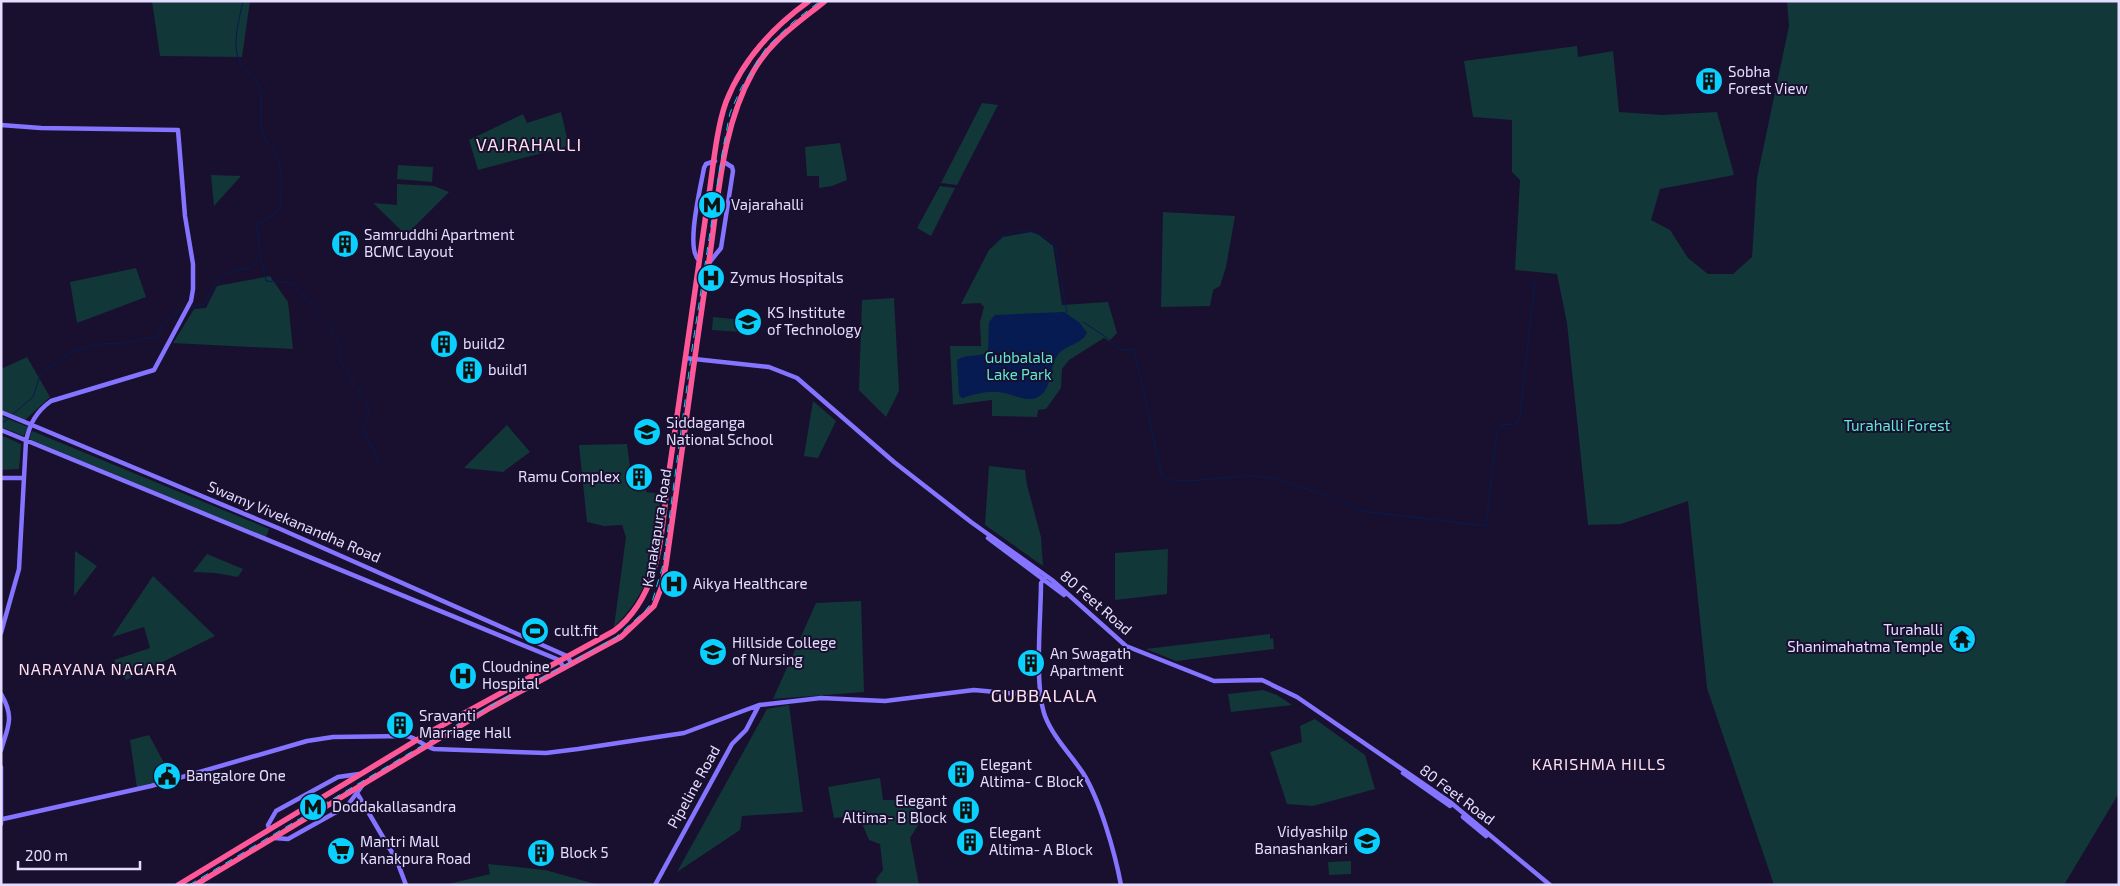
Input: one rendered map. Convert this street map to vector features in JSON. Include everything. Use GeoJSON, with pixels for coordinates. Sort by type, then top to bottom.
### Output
{"type":"FeatureCollection","features":[{"type":"Feature","properties":{"kind":"highway","name":"Kanakapura Road"},"geometry":{"type":"LineString","coordinates":[[178,885],[269,828],[417,740],[614,630],[638,606],[651,581],[663,524],[699,260],[722,114],[740,76],[770,33],[809,1]]}},
{"type":"Feature","properties":{"kind":"highway","name":"Kanakapura Road"},"geometry":{"type":"LineString","coordinates":[[195,885],[490,708],[621,637],[648,614],[656,600],[666,565],[694,361],[724,160],[733,116],[753,72],[768,49],[791,27],[825,1]]}},
{"type":"Feature","properties":{"kind":"highway"},"geometry":{"type":"LineString","coordinates":[[715,159],[724,160]]}},
{"type":"Feature","properties":{"kind":"main road"},"geometry":{"type":"LineString","coordinates":[[1,125],[41,128],[178,130],[185,216],[193,264],[191,302],[154,370],[51,401],[39,410],[30,424],[26,441],[23,478],[19,568],[1,633]]}},
{"type":"Feature","properties":{"kind":"main road","name":"Kanakapura Road"},"geometry":{"type":"LineString","coordinates":[[699,260],[694,254],[692,245],[698,200],[704,168],[706,164],[715,159]]}},
{"type":"Feature","properties":{"kind":"main road","name":"Kanakapura Road"},"geometry":{"type":"LineString","coordinates":[[709,262],[721,248],[733,171],[732,167],[724,160]]}},
{"type":"Feature","properties":{"kind":"main road","name":"80 Feet Road"},"geometry":{"type":"LineString","coordinates":[[685,360],[763,366],[786,372],[802,382],[878,450],[969,524],[1128,650],[1213,684],[1262,683],[1295,699],[1448,805],[1545,885]]}},
{"type":"Feature","properties":{"kind":"main road","name":"Swamy Vivekanandha Road"},"geometry":{"type":"LineString","coordinates":[[1,412],[296,536],[567,656]]}},
{"type":"Feature","properties":{"kind":"main road","name":"Swamy Vivekanandha Road"},"geometry":{"type":"LineString","coordinates":[[1,430],[559,660]]}},
{"type":"Feature","properties":{"kind":"main road","name":"80 Feet Road"},"geometry":{"type":"LineString","coordinates":[[878,450],[971,522],[1052,580],[1126,646],[1214,681],[1259,680],[1276,685],[1297,697],[1450,802],[1550,885]]}},
{"type":"Feature","properties":{"kind":"main road"},"geometry":{"type":"LineString","coordinates":[[1,478],[23,478]]}},
{"type":"Feature","properties":{"kind":"main road"},"geometry":{"type":"LineString","coordinates":[[1042,581],[1041,696],[1047,720],[1082,773],[1093,794],[1107,834],[1121,885]]}},
{"type":"Feature","properties":{"kind":"main road"},"geometry":{"type":"LineString","coordinates":[[567,656],[572,664]]}},
{"type":"Feature","properties":{"kind":"main road"},"geometry":{"type":"LineString","coordinates":[[559,660],[564,668]]}},
{"type":"Feature","properties":{"kind":"main road"},"geometry":{"type":"LineString","coordinates":[[1,766],[2,822],[151,786],[280,747],[316,739],[360,736],[407,736],[417,740],[425,747],[451,750],[554,752],[684,734],[759,705],[821,698],[885,701],[974,690],[1041,696]]}},
{"type":"Feature","properties":{"kind":"main road"},"geometry":{"type":"LineString","coordinates":[[1,694],[8,707],[10,727],[1,750]]}},
{"type":"Feature","properties":{"kind":"main road","name":"Pipeline Road"},"geometry":{"type":"LineString","coordinates":[[654,885],[732,744],[746,730],[759,705]]}},
{"type":"Feature","properties":{"kind":"main road","name":"Kanakapura Road"},"geometry":{"type":"LineString","coordinates":[[269,828],[268,824],[273,815],[282,808],[338,777],[361,773]]}},
{"type":"Feature","properties":{"kind":"main road","name":"Kanakapura Road"},"geometry":{"type":"LineString","coordinates":[[270,839],[288,839],[347,806],[363,785]]}},
{"type":"Feature","properties":{"kind":"main road"},"geometry":{"type":"LineString","coordinates":[[357,793],[397,861],[406,885]]}},
{"type":"Feature","properties":{"kind":"green space"},"geometry":{"type":"Polygon","coordinates":[[[152,1],[250,1],[242,57],[160,56],[152,1]]]}},
{"type":"Feature","properties":{"kind":"green space","name":"Turahalli Forest"},"geometry":{"type":"Polygon","coordinates":[[[1787,1],[2119,1],[2119,793],[2064,885],[1774,885],[1707,688],[1688,501],[1621,524],[1588,525],[1567,323],[1557,274],[1515,270],[1520,180],[1512,172],[1512,120],[1473,117],[1464,61],[1577,46],[1578,57],[1613,51],[1619,112],[1662,115],[1717,112],[1734,175],[1660,189],[1651,220],[1670,230],[1688,258],[1708,274],[1733,274],[1752,257],[1757,178],[1789,26],[1787,1]]]}},
{"type":"Feature","properties":{"kind":"green space"},"geometry":{"type":"Polygon","coordinates":[[[982,103],[998,105],[957,185],[941,183],[982,103]]]}},
{"type":"Feature","properties":{"kind":"green space"},"geometry":{"type":"Polygon","coordinates":[[[561,112],[569,146],[478,170],[469,140],[523,114],[527,123],[561,112]]]}},
{"type":"Feature","properties":{"kind":"green space"},"geometry":{"type":"Polygon","coordinates":[[[840,143],[847,180],[832,186],[819,188],[819,176],[807,176],[805,147],[840,143]]]}},
{"type":"Feature","properties":{"kind":"green space"},"geometry":{"type":"Polygon","coordinates":[[[398,165],[433,167],[432,182],[397,179],[398,165]]]}},
{"type":"Feature","properties":{"kind":"green space"},"geometry":{"type":"Polygon","coordinates":[[[211,175],[241,176],[214,206],[211,175]]]}},
{"type":"Feature","properties":{"kind":"green space"},"geometry":{"type":"Polygon","coordinates":[[[397,184],[434,186],[449,192],[406,235],[373,203],[397,205],[397,184]]]}},
{"type":"Feature","properties":{"kind":"green space"},"geometry":{"type":"Polygon","coordinates":[[[940,186],[955,188],[931,236],[917,228],[940,186]]]}},
{"type":"Feature","properties":{"kind":"green space"},"geometry":{"type":"Polygon","coordinates":[[[1163,212],[1235,216],[1226,267],[1220,286],[1213,290],[1210,306],[1161,307],[1163,212]]]}},
{"type":"Feature","properties":{"kind":"green space","name":"Gubbalala Lake Park"},"geometry":{"type":"Polygon","coordinates":[[[1031,232],[1039,235],[1053,246],[1062,305],[1108,302],[1117,333],[1109,341],[1104,338],[1069,360],[1062,369],[1061,388],[1046,409],[1038,410],[1037,417],[992,416],[992,400],[953,405],[950,346],[981,346],[980,322],[984,307],[980,303],[961,304],[989,250],[1003,237],[1031,232]]]}},
{"type":"Feature","properties":{"kind":"green space"},"geometry":{"type":"Polygon","coordinates":[[[136,268],[146,297],[77,323],[70,282],[136,268]]]}},
{"type":"Feature","properties":{"kind":"green space"},"geometry":{"type":"Polygon","coordinates":[[[270,276],[288,302],[293,349],[173,343],[194,309],[206,308],[217,286],[270,276]]]}},
{"type":"Feature","properties":{"kind":"green space"},"geometry":{"type":"Polygon","coordinates":[[[894,298],[899,391],[886,417],[859,390],[862,300],[894,298]]]}},
{"type":"Feature","properties":{"kind":"green space"},"geometry":{"type":"Polygon","coordinates":[[[713,317],[743,320],[742,332],[712,330],[713,317]]]}},
{"type":"Feature","properties":{"kind":"green space"},"geometry":{"type":"Polygon","coordinates":[[[27,357],[50,397],[25,420],[1,409],[1,369],[27,357]]]}},
{"type":"Feature","properties":{"kind":"green space"},"geometry":{"type":"Polygon","coordinates":[[[813,401],[836,421],[818,458],[804,456],[813,401]]]}},
{"type":"Feature","properties":{"kind":"green space"},"geometry":{"type":"Polygon","coordinates":[[[1,416],[28,427],[24,436],[1,427],[1,416]]]}},
{"type":"Feature","properties":{"kind":"green space"},"geometry":{"type":"Polygon","coordinates":[[[507,425],[530,452],[503,472],[464,468],[507,425]]]}},
{"type":"Feature","properties":{"kind":"green space"},"geometry":{"type":"Polygon","coordinates":[[[32,431],[269,529],[266,537],[29,439],[32,431]]]}},
{"type":"Feature","properties":{"kind":"green space"},"geometry":{"type":"Polygon","coordinates":[[[1,435],[21,444],[19,469],[1,470],[1,435]]]}},
{"type":"Feature","properties":{"kind":"green space"},"geometry":{"type":"Polygon","coordinates":[[[627,444],[630,468],[628,484],[646,487],[646,492],[661,494],[654,549],[646,581],[639,596],[614,627],[626,537],[622,525],[604,526],[587,522],[579,445],[627,444]]]}},
{"type":"Feature","properties":{"kind":"green space"},"geometry":{"type":"Polygon","coordinates":[[[989,466],[1025,470],[1027,485],[1041,537],[1043,566],[985,525],[989,466]]]}},
{"type":"Feature","properties":{"kind":"green space"},"geometry":{"type":"Polygon","coordinates":[[[1168,549],[1167,594],[1115,600],[1115,553],[1168,549]]]}},
{"type":"Feature","properties":{"kind":"green space"},"geometry":{"type":"Polygon","coordinates":[[[75,551],[97,566],[74,596],[75,551]]]}},
{"type":"Feature","properties":{"kind":"green space"},"geometry":{"type":"Polygon","coordinates":[[[207,554],[243,569],[238,577],[193,572],[207,554]]]}},
{"type":"Feature","properties":{"kind":"green space"},"geometry":{"type":"Polygon","coordinates":[[[153,576],[215,636],[126,680],[114,660],[150,648],[144,627],[112,637],[153,576]]]}},
{"type":"Feature","properties":{"kind":"green space"},"geometry":{"type":"Polygon","coordinates":[[[861,601],[864,692],[773,699],[816,603],[861,601]]]}},
{"type":"Feature","properties":{"kind":"green space"},"geometry":{"type":"Polygon","coordinates":[[[1270,634],[1270,639],[1273,638],[1274,649],[1176,661],[1146,649],[1270,634]]]}},
{"type":"Feature","properties":{"kind":"green space"},"geometry":{"type":"Polygon","coordinates":[[[1263,690],[1277,695],[1292,705],[1231,712],[1228,694],[1263,690]]]}},
{"type":"Feature","properties":{"kind":"green space"},"geometry":{"type":"Polygon","coordinates":[[[789,705],[803,812],[742,816],[740,830],[677,872],[767,709],[789,705]]]}},
{"type":"Feature","properties":{"kind":"green space"},"geometry":{"type":"Polygon","coordinates":[[[1315,719],[1365,755],[1375,789],[1313,806],[1287,804],[1270,752],[1302,742],[1300,726],[1315,719]]]}},
{"type":"Feature","properties":{"kind":"green space"},"geometry":{"type":"Polygon","coordinates":[[[149,735],[172,778],[137,788],[130,740],[149,735]]]}},
{"type":"Feature","properties":{"kind":"green space"},"geometry":{"type":"Polygon","coordinates":[[[880,778],[883,800],[908,800],[918,810],[920,822],[910,838],[919,885],[877,885],[876,879],[883,870],[880,844],[869,840],[859,816],[834,818],[828,787],[880,778]]]}},
{"type":"Feature","properties":{"kind":"green space"},"geometry":{"type":"Polygon","coordinates":[[[1351,861],[1351,874],[1329,875],[1328,862],[1351,861]]]}},
{"type":"Feature","properties":{"kind":"green space"},"geometry":{"type":"Polygon","coordinates":[[[488,864],[545,870],[599,885],[444,885],[490,874],[488,864]]]}},
{"type":"Feature","properties":{"kind":"water"},"geometry":{"type":"Polygon","coordinates":[[[1064,312],[1080,323],[1087,333],[1081,340],[1064,349],[1057,356],[1047,388],[1039,397],[1027,399],[993,392],[962,398],[959,395],[957,360],[988,352],[989,322],[995,315],[1064,312]]]}},
{"type":"Feature","properties":{"kind":"waterway"},"geometry":{"type":"LineString","coordinates":[[191,307],[205,304],[213,288],[222,277],[234,271],[251,268],[260,254],[257,225],[279,211],[282,186],[281,171],[276,156],[261,129],[261,92],[258,83],[239,61],[237,53],[236,36],[243,1]]}},
{"type":"Feature","properties":{"kind":"waterway"},"geometry":{"type":"LineString","coordinates":[[993,245],[1007,234],[1024,230],[1040,234],[1055,245],[1067,313]]}},
{"type":"Feature","properties":{"kind":"waterway"},"geometry":{"type":"LineString","coordinates":[[260,255],[266,281],[293,283],[323,318]]}},
{"type":"Feature","properties":{"kind":"waterway"},"geometry":{"type":"LineString","coordinates":[[1338,499],[1362,511],[1486,526],[1497,429],[1499,425],[1517,424],[1520,415],[1535,281]]}},
{"type":"Feature","properties":{"kind":"waterway"},"geometry":{"type":"LineString","coordinates":[[12,415],[33,397],[40,375],[70,352],[99,344],[124,343],[157,336],[172,315],[184,308]]}},
{"type":"Feature","properties":{"kind":"waterway"},"geometry":{"type":"LineString","coordinates":[[1083,322],[1106,337],[1120,350],[1134,349],[1162,477],[1179,481],[1241,476],[1271,478],[1332,497]]}},
{"type":"Feature","properties":{"kind":"waterway"},"geometry":{"type":"LineString","coordinates":[[327,324],[334,334]]}},
{"type":"Feature","properties":{"kind":"waterway"},"geometry":{"type":"LineString","coordinates":[[337,340],[341,350],[339,359],[362,396]]}},
{"type":"Feature","properties":{"kind":"waterway"},"geometry":{"type":"LineString","coordinates":[[366,402],[368,413],[364,430],[379,465]]}},
{"type":"Feature","properties":{"kind":"waterway"},"geometry":{"type":"LineString","coordinates":[[1,421],[4,422],[9,418]]}},
{"type":"Feature","properties":{"kind":"railway"},"geometry":{"type":"LineString","coordinates":[[189,885],[458,724],[615,638],[645,611],[652,602],[663,565],[692,349],[730,113],[741,88],[766,48],[793,22],[820,1]]}},
{"type":"Feature","properties":{"kind":"place","name":"Sobha Forest View"},"geometry":{"type":"Point","coordinates":[1709,81]}},
{"type":"Feature","properties":{"kind":"place","name":"Vajarahalli"},"geometry":{"type":"Point","coordinates":[712,205]}},
{"type":"Feature","properties":{"kind":"place","name":"Samruddhi Apartment BCMC Layout"},"geometry":{"type":"Point","coordinates":[345,244]}},
{"type":"Feature","properties":{"kind":"place","name":"Zymus Hospitals"},"geometry":{"type":"Point","coordinates":[711,278]}},
{"type":"Feature","properties":{"kind":"place","name":"KS Institute of Technology"},"geometry":{"type":"Point","coordinates":[748,322]}},
{"type":"Feature","properties":{"kind":"place","name":"build2"},"geometry":{"type":"Point","coordinates":[444,344]}},
{"type":"Feature","properties":{"kind":"place","name":"build1"},"geometry":{"type":"Point","coordinates":[469,370]}},
{"type":"Feature","properties":{"kind":"place","name":"Siddaganga National School"},"geometry":{"type":"Point","coordinates":[647,432]}},
{"type":"Feature","properties":{"kind":"place","name":"Ramu Complex"},"geometry":{"type":"Point","coordinates":[639,477]}},
{"type":"Feature","properties":{"kind":"place","name":"Aikya Healthcare"},"geometry":{"type":"Point","coordinates":[674,584]}},
{"type":"Feature","properties":{"kind":"place","name":"cult.fit"},"geometry":{"type":"Point","coordinates":[535,631]}},
{"type":"Feature","properties":{"kind":"place","name":"Turahalli Shanimahatma Temple"},"geometry":{"type":"Point","coordinates":[1962,639]}},
{"type":"Feature","properties":{"kind":"place","name":"Hillside College of Nursing"},"geometry":{"type":"Point","coordinates":[713,652]}},
{"type":"Feature","properties":{"kind":"place","name":"An Swagath Apartment"},"geometry":{"type":"Point","coordinates":[1031,663]}},
{"type":"Feature","properties":{"kind":"place","name":"Cloudnine Hospital"},"geometry":{"type":"Point","coordinates":[463,676]}},
{"type":"Feature","properties":{"kind":"place","name":"Sravanti Marriage Hall"},"geometry":{"type":"Point","coordinates":[400,725]}},
{"type":"Feature","properties":{"kind":"place","name":"Elegant Altima- C Block"},"geometry":{"type":"Point","coordinates":[961,774]}},
{"type":"Feature","properties":{"kind":"place","name":"Bangalore One"},"geometry":{"type":"Point","coordinates":[167,776]}},
{"type":"Feature","properties":{"kind":"place","name":"Doddakallasandra"},"geometry":{"type":"Point","coordinates":[313,807]}},
{"type":"Feature","properties":{"kind":"place","name":"Elegant Altima- B Block"},"geometry":{"type":"Point","coordinates":[966,810]}},
{"type":"Feature","properties":{"kind":"place","name":"Vidyashilp Banashankari"},"geometry":{"type":"Point","coordinates":[1367,841]}},
{"type":"Feature","properties":{"kind":"place","name":"Elegant Altima- A Block"},"geometry":{"type":"Point","coordinates":[970,842]}},
{"type":"Feature","properties":{"kind":"place","name":"Mantri Mall Kanakpura Road"},"geometry":{"type":"Point","coordinates":[341,851]}},
{"type":"Feature","properties":{"kind":"place","name":"Block 5"},"geometry":{"type":"Point","coordinates":[541,853]}},
{"type":"Feature","properties":{"kind":"district","name":"VAJRAHALLI"},"geometry":{"type":"Point","coordinates":[529,145]}},
{"type":"Feature","properties":{"kind":"district","name":"NARAYANA NAGARA"},"geometry":{"type":"Point","coordinates":[98,669]}},
{"type":"Feature","properties":{"kind":"district","name":"GUBBALALA"},"geometry":{"type":"Point","coordinates":[1044,696]}},
{"type":"Feature","properties":{"kind":"district","name":"KARISHMA HILLS"},"geometry":{"type":"Point","coordinates":[1599,764]}}]}
